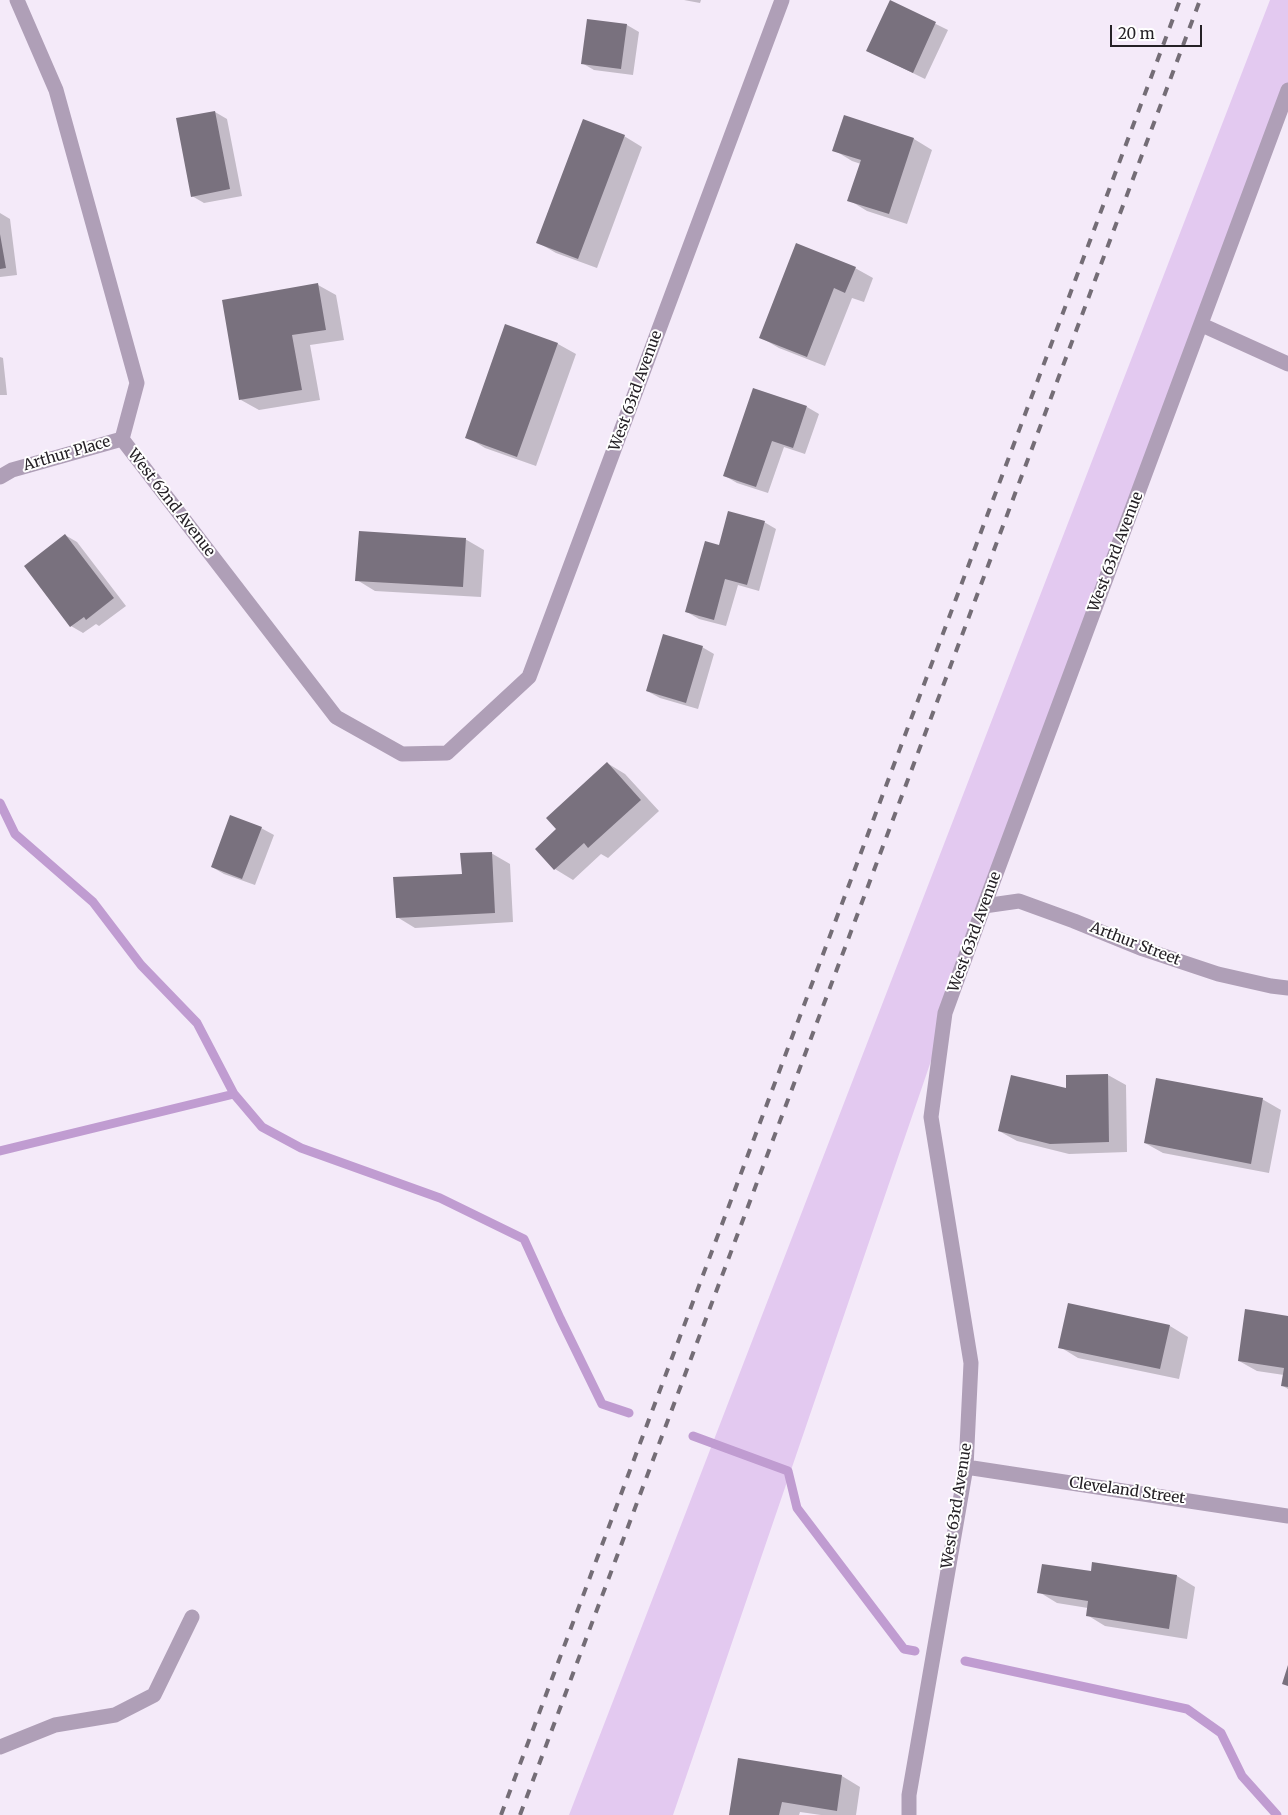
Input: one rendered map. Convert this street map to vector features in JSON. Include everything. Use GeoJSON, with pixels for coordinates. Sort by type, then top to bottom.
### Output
{"type":"FeatureCollection","features":[{"type":"Feature","properties":{"kind":"street","name":"West 62nd Avenue"},"geometry":{"type":"LineString","coordinates":[[17,0],[56,90],[137,383],[122,439],[336,717],[402,754],[447,753]]}},
{"type":"Feature","properties":{"kind":"street","name":"West 63rd Avenue"},"geometry":{"type":"LineString","coordinates":[[447,753],[529,678],[782,0]]}},
{"type":"Feature","properties":{"kind":"street","name":"West 63rd Avenue"},"geometry":{"type":"LineString","coordinates":[[909,1815],[909,1795],[966,1467],[971,1363],[930,1118],[946,1013],[984,906],[1288,90]]}},
{"type":"Feature","properties":{"kind":"street"},"geometry":{"type":"LineString","coordinates":[[1202,325],[1288,364]]}},
{"type":"Feature","properties":{"kind":"street","name":"Arthur Place"},"geometry":{"type":"LineString","coordinates":[[6,473],[122,439]]}},
{"type":"Feature","properties":{"kind":"street","name":"Arthur Street"},"geometry":{"type":"LineString","coordinates":[[984,906],[1019,901],[1143,949],[1218,974],[1288,988]]}},
{"type":"Feature","properties":{"kind":"street","name":"Cleveland Street"},"geometry":{"type":"LineString","coordinates":[[966,1467],[1288,1516]]}},
{"type":"Feature","properties":{"kind":"street"},"geometry":{"type":"LineString","coordinates":[[0,1747],[54,1725],[115,1714],[154,1695],[192,1617]]}},
{"type":"Feature","properties":{"kind":"shaded area"},"geometry":{"type":"Polygon","coordinates":[[[1270,0],[1288,0],[1288,87],[984,906],[673,1815],[569,1815],[1270,0]]]}},
{"type":"Feature","properties":{"kind":"building"},"geometry":{"type":"Polygon","coordinates":[[[890,0],[936,22],[913,73],[866,51],[890,0]]]}},
{"type":"Feature","properties":{"kind":"building"},"geometry":{"type":"Polygon","coordinates":[[[587,19],[627,24],[621,69],[581,64],[587,19]]]}},
{"type":"Feature","properties":{"kind":"building"},"geometry":{"type":"Polygon","coordinates":[[[215,111],[230,189],[191,197],[176,118],[215,111]]]}},
{"type":"Feature","properties":{"kind":"building"},"geometry":{"type":"Polygon","coordinates":[[[844,115],[914,138],[889,214],[847,201],[861,160],[832,151],[844,115]]]}},
{"type":"Feature","properties":{"kind":"building"},"geometry":{"type":"Polygon","coordinates":[[[583,119],[625,135],[578,259],[536,243],[583,119]]]}},
{"type":"Feature","properties":{"kind":"building"},"geometry":{"type":"Polygon","coordinates":[[[0,234],[6,268],[0,269],[0,234]]]}},
{"type":"Feature","properties":{"kind":"building"},"geometry":{"type":"Polygon","coordinates":[[[796,243],[856,267],[845,293],[834,288],[807,357],[759,338],[796,243]]]}},
{"type":"Feature","properties":{"kind":"building"},"geometry":{"type":"Polygon","coordinates":[[[318,283],[326,330],[292,335],[302,390],[239,400],[222,300],[318,283]]]}},
{"type":"Feature","properties":{"kind":"building"},"geometry":{"type":"Polygon","coordinates":[[[505,324],[558,343],[517,457],[465,438],[505,324]]]}},
{"type":"Feature","properties":{"kind":"building"},"geometry":{"type":"Polygon","coordinates":[[[753,388],[807,406],[793,448],[772,441],[756,487],[723,476],[753,388]]]}},
{"type":"Feature","properties":{"kind":"building"},"geometry":{"type":"Polygon","coordinates":[[[728,511],[765,521],[747,585],[725,579],[714,620],[685,612],[705,541],[719,545],[728,511]]]}},
{"type":"Feature","properties":{"kind":"building"},"geometry":{"type":"Polygon","coordinates":[[[359,531],[466,538],[463,587],[355,581],[359,531]]]}},
{"type":"Feature","properties":{"kind":"building"},"geometry":{"type":"Polygon","coordinates":[[[65,534],[114,598],[86,620],[84,617],[70,627],[24,566],[65,534]]]}},
{"type":"Feature","properties":{"kind":"building"},"geometry":{"type":"Polygon","coordinates":[[[663,634],[703,646],[686,703],[646,691],[663,634]]]}},
{"type":"Feature","properties":{"kind":"building"},"geometry":{"type":"Polygon","coordinates":[[[607,762],[641,800],[588,848],[584,843],[554,870],[535,849],[556,829],[546,818],[607,762]]]}},
{"type":"Feature","properties":{"kind":"building"},"geometry":{"type":"Polygon","coordinates":[[[230,815],[262,827],[242,879],[211,867],[230,815]]]}},
{"type":"Feature","properties":{"kind":"building"},"geometry":{"type":"Polygon","coordinates":[[[492,852],[495,913],[396,918],[393,877],[462,874],[460,853],[492,852]]]}},
{"type":"Feature","properties":{"kind":"building"},"geometry":{"type":"Polygon","coordinates":[[[1108,1074],[1109,1142],[1050,1144],[998,1131],[1011,1075],[1066,1088],[1066,1075],[1108,1074]]]}},
{"type":"Feature","properties":{"kind":"building"},"geometry":{"type":"Polygon","coordinates":[[[1156,1078],[1263,1098],[1251,1164],[1144,1143],[1156,1078]]]}},
{"type":"Feature","properties":{"kind":"building"},"geometry":{"type":"Polygon","coordinates":[[[1068,1303],[1170,1325],[1160,1369],[1058,1348],[1068,1303]]]}},
{"type":"Feature","properties":{"kind":"building"},"geometry":{"type":"Polygon","coordinates":[[[1245,1309],[1288,1316],[1288,1387],[1281,1386],[1284,1368],[1238,1361],[1245,1309]]]}},
{"type":"Feature","properties":{"kind":"building"},"geometry":{"type":"Polygon","coordinates":[[[1092,1562],[1177,1575],[1169,1629],[1086,1616],[1088,1601],[1037,1593],[1042,1564],[1091,1571],[1092,1562]]]}},
{"type":"Feature","properties":{"kind":"building"},"geometry":{"type":"Polygon","coordinates":[[[1288,1665],[1288,1686],[1282,1684],[1288,1665]]]}},
{"type":"Feature","properties":{"kind":"building"},"geometry":{"type":"Polygon","coordinates":[[[738,1758],[842,1775],[837,1811],[782,1802],[779,1815],[729,1815],[738,1758]]]}},
{"type":"Feature","properties":{"kind":"waterway"},"geometry":{"type":"LineString","coordinates":[[0,803],[15,834],[93,902],[141,965],[197,1023],[234,1094],[262,1127],[301,1148],[440,1198],[524,1239],[602,1404],[629,1413]]}},
{"type":"Feature","properties":{"kind":"waterway"},"geometry":{"type":"LineString","coordinates":[[0,1151],[234,1094]]}},
{"type":"Feature","properties":{"kind":"waterway"},"geometry":{"type":"LineString","coordinates":[[693,1436],[788,1471],[797,1508],[904,1649],[915,1651]]}},
{"type":"Feature","properties":{"kind":"waterway"},"geometry":{"type":"LineString","coordinates":[[965,1661],[1187,1709],[1221,1733],[1242,1776],[1277,1815]]}},
{"type":"Feature","properties":{"kind":"railway"},"geometry":{"type":"LineString","coordinates":[[501,1815],[1180,0]]}},
{"type":"Feature","properties":{"kind":"railway"},"geometry":{"type":"LineString","coordinates":[[520,1815],[1200,0]]}}]}
